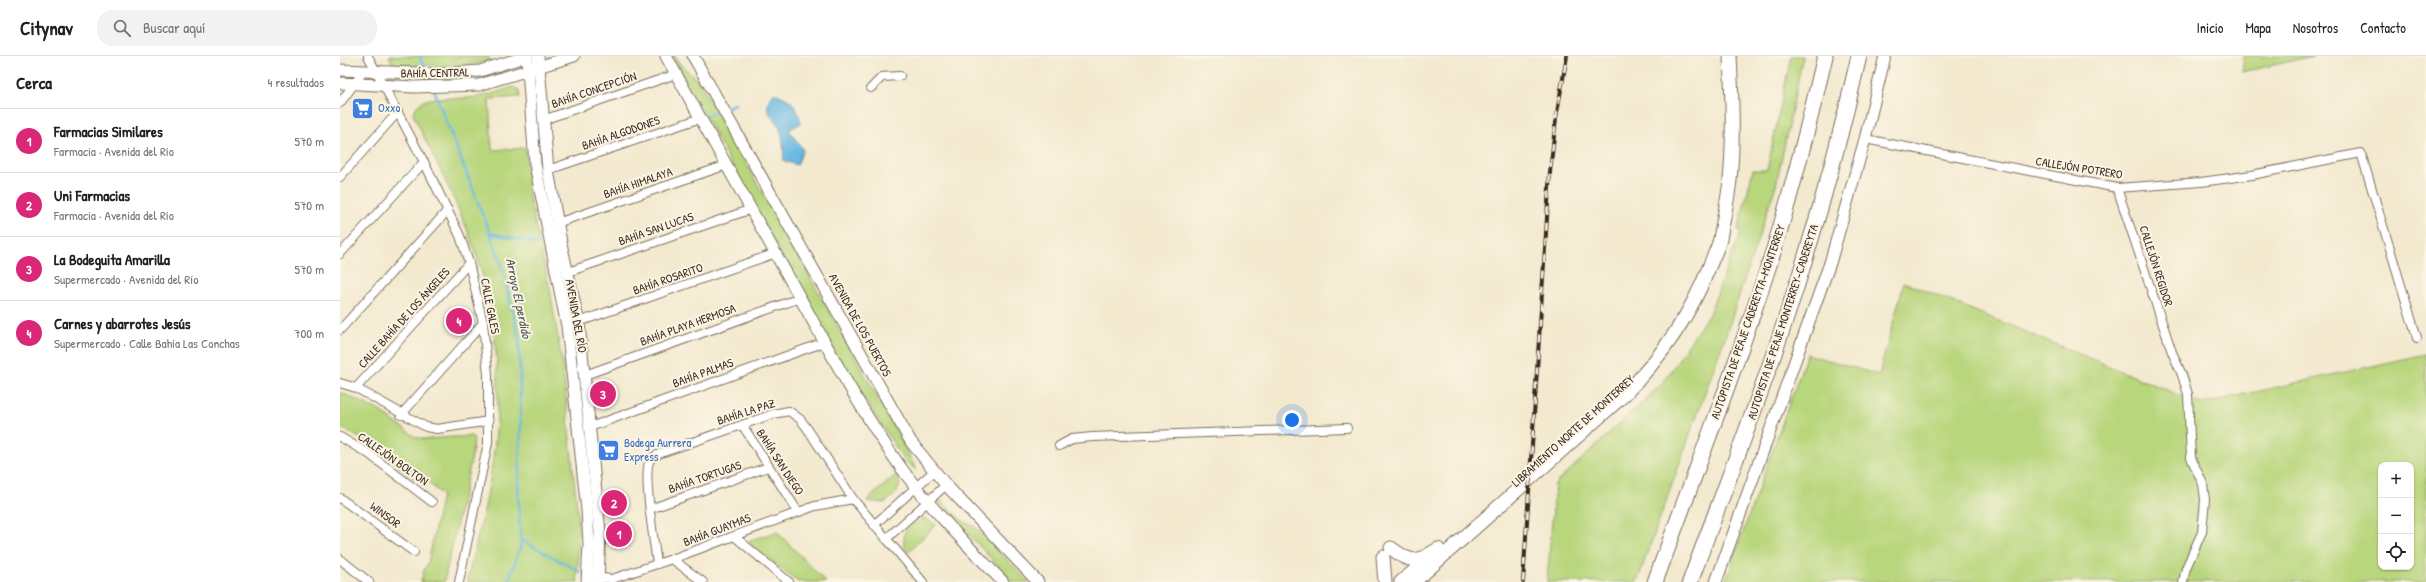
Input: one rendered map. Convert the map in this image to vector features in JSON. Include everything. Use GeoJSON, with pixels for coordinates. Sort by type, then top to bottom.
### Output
{"type":"FeatureCollection","features":[{"type":"Feature","properties":{"kind":"highway","name":"AUTOPISTA DE PEAJE CADEREYTA-MONTERREY"},"geometry":{"type":"LineString","coordinates":[[1655,582],[1722,401],[1775,246],[1808,127],[1825,56]]}},
{"type":"Feature","properties":{"kind":"highway","name":"AUTOPISTA DE PEAJE MONTERREY-CADEREYTA"},"geometry":{"type":"LineString","coordinates":[[1690,582],[1764,385],[1790,306],[1828,184],[1859,56]]}},
{"type":"Feature","properties":{"kind":"main road","name":"LIBRAMIENTO NORTE DE MONTERREY"},"geometry":{"type":"LineString","coordinates":[[1414,582],[1615,402],[1650,367],[1671,339],[1693,301],[1711,262],[1720,232],[1730,181],[1732,143],[1730,56]]}},
{"type":"Feature","properties":{"kind":"main road","name":"LIBRAMIENTO NORTE DE MONTERREY"},"geometry":{"type":"LineString","coordinates":[[1401,582],[1570,436],[1631,380],[1656,351],[1680,318],[1700,276],[1715,238],[1720,232]]}},
{"type":"Feature","properties":{"kind":"main road"},"geometry":{"type":"LineString","coordinates":[[1385,582],[1387,553],[1412,560],[1420,560],[1438,549]]}},
{"type":"Feature","properties":{"kind":"street","name":"CALLE GALES"},"geometry":{"type":"LineString","coordinates":[[368,56],[448,210],[469,263],[483,323],[489,421],[488,443],[459,582]]}},
{"type":"Feature","properties":{"kind":"street","name":"BAHÍA CENTRAL"},"geometry":{"type":"LineString","coordinates":[[340,70],[377,73],[443,74],[480,71],[527,56]]}},
{"type":"Feature","properties":{"kind":"street","name":"AVENIDA DEL RÍO"},"geometry":{"type":"LineString","coordinates":[[527,56],[535,164],[567,326],[587,510],[589,544],[587,579]]}},
{"type":"Feature","properties":{"kind":"street","name":"AVENIDA DEL RÍO"},"geometry":{"type":"LineString","coordinates":[[538,56],[547,166],[557,223],[579,323],[600,532],[599,580]]}},
{"type":"Feature","properties":{"kind":"street","name":"BAHÍA CENTRAL"},"geometry":{"type":"LineString","coordinates":[[340,83],[414,87],[479,86],[574,56]]}},
{"type":"Feature","properties":{"kind":"street"},"geometry":{"type":"LineString","coordinates":[[666,56],[800,298],[872,424],[928,501],[953,530],[1003,582]]}},
{"type":"Feature","properties":{"kind":"street","name":"AVENIDA DE LOS PUERTOS"},"geometry":{"type":"LineString","coordinates":[[693,56],[911,442],[934,472],[1038,582]]}},
{"type":"Feature","properties":{"kind":"street"},"geometry":{"type":"LineString","coordinates":[[1716,582],[1817,304],[1865,139],[1885,56]]}},
{"type":"Feature","properties":{"kind":"street"},"geometry":{"type":"LineString","coordinates":[[340,103],[355,85],[363,72]]}},
{"type":"Feature","properties":{"kind":"street"},"geometry":{"type":"LineString","coordinates":[[443,74],[444,86]]}},
{"type":"Feature","properties":{"kind":"street","name":"BAHÍA CONCEPCIÓN"},"geometry":{"type":"LineString","coordinates":[[543,120],[676,74]]}},
{"type":"Feature","properties":{"kind":"street"},"geometry":{"type":"LineString","coordinates":[[871,88],[882,77],[900,76]]}},
{"type":"Feature","properties":{"kind":"street"},"geometry":{"type":"LineString","coordinates":[[340,178],[398,112]]}},
{"type":"Feature","properties":{"kind":"street","name":"BAHÍA ALGODONES"},"geometry":{"type":"LineString","coordinates":[[547,166],[701,118]]}},
{"type":"Feature","properties":{"kind":"street","name":"CALLEJÓN POTRERO"},"geometry":{"type":"LineString","coordinates":[[1865,139],[2117,188],[2201,182],[2252,175],[2361,153],[2417,338]]}},
{"type":"Feature","properties":{"kind":"street"},"geometry":{"type":"LineString","coordinates":[[340,254],[424,162]]}},
{"type":"Feature","properties":{"kind":"street"},"geometry":{"type":"LineString","coordinates":[[535,164],[547,166]]}},
{"type":"Feature","properties":{"kind":"street","name":"BAHÍA HIMALAYA"},"geometry":{"type":"LineString","coordinates":[[557,223],[727,165]]}},
{"type":"Feature","properties":{"kind":"street","name":"CALLEJÓN REGIDOR"},"geometry":{"type":"LineString","coordinates":[[2117,188],[2172,352],[2188,394],[2191,458],[2201,478],[2205,500],[2202,532],[2186,568],[2183,582]]}},
{"type":"Feature","properties":{"kind":"street"},"geometry":{"type":"LineString","coordinates":[[340,330],[448,210]]}},
{"type":"Feature","properties":{"kind":"street","name":"BAHÍA SAN LUCAS"},"geometry":{"type":"LineString","coordinates":[[568,272],[752,210]]}},
{"type":"Feature","properties":{"kind":"street","name":"BAHÍA ROSARITO"},"geometry":{"type":"LineString","coordinates":[[567,326],[776,253]]}},
{"type":"Feature","properties":{"kind":"street","name":"CALLE BAHÍA DE LOS ÁNGELES"},"geometry":{"type":"LineString","coordinates":[[356,388],[469,263]]}},
{"type":"Feature","properties":{"kind":"street","name":"BAHÍA PLAYA HERMOSA"},"geometry":{"type":"LineString","coordinates":[[585,375],[800,298]]}},
{"type":"Feature","properties":{"kind":"street"},"geometry":{"type":"LineString","coordinates":[[401,414],[483,323]]}},
{"type":"Feature","properties":{"kind":"street","name":"BAHÍA PALMAS"},"geometry":{"type":"LineString","coordinates":[[590,427],[825,342]]}},
{"type":"Feature","properties":{"kind":"street"},"geometry":{"type":"LineString","coordinates":[[340,383],[356,388],[426,427],[437,429],[489,421]]}},
{"type":"Feature","properties":{"kind":"street","name":"BAHÍA LA PAZ"},"geometry":{"type":"LineString","coordinates":[[658,564],[650,509],[647,469],[650,460],[660,453],[781,412],[789,411],[795,414],[807,428],[853,499],[923,582]]}},
{"type":"Feature","properties":{"kind":"street","name":"BAHÍA SAN DIEGO"},"geometry":{"type":"LineString","coordinates":[[743,426],[798,512]]}},
{"type":"Feature","properties":{"kind":"street"},"geometry":{"type":"LineString","coordinates":[[1059,446],[1072,439],[1092,437],[1347,428]]}},
{"type":"Feature","properties":{"kind":"street","name":"CALLEJÓN BOLTON"},"geometry":{"type":"LineString","coordinates":[[340,437],[369,454],[432,502]]}},
{"type":"Feature","properties":{"kind":"street","name":"BAHÍA TORTUGAS"},"geometry":{"type":"LineString","coordinates":[[650,509],[768,467]]}},
{"type":"Feature","properties":{"kind":"street"},"geometry":{"type":"LineString","coordinates":[[874,525],[934,472]]}},
{"type":"Feature","properties":{"kind":"street"},"geometry":{"type":"LineString","coordinates":[[886,539],[946,485]]}},
{"type":"Feature","properties":{"kind":"street","name":"WINSOR"},"geometry":{"type":"LineString","coordinates":[[340,498],[414,552]]}},
{"type":"Feature","properties":{"kind":"street","name":"BAHÍA GUAYMAS"},"geometry":{"type":"LineString","coordinates":[[587,579],[614,580],[798,512],[833,501],[853,499]]}},
{"type":"Feature","properties":{"kind":"street"},"geometry":{"type":"LineString","coordinates":[[734,536],[789,582]]}},
{"type":"Feature","properties":{"kind":"street"},"geometry":{"type":"LineString","coordinates":[[340,559],[369,582]]}},
{"type":"Feature","properties":{"kind":"street"},"geometry":{"type":"LineString","coordinates":[[672,559],[703,582]]}},
{"type":"Feature","properties":{"kind":"street"},"geometry":{"type":"LineString","coordinates":[[911,582],[917,575]]}},
{"type":"Feature","properties":{"kind":"green space"},"geometry":{"type":"Polygon","coordinates":[[[389,56],[489,56],[489,61],[477,64],[453,66],[394,66],[389,56]]]}},
{"type":"Feature","properties":{"kind":"green space"},"geometry":{"type":"Polygon","coordinates":[[[672,56],[675,56],[680,64],[700,82],[887,414],[917,471],[905,461],[840,362],[672,56]]]}},
{"type":"Feature","properties":{"kind":"green space"},"geometry":{"type":"Polygon","coordinates":[[[1791,56],[1803,56],[1776,185],[1729,326],[1637,582],[1547,582],[1555,484],[1663,383],[1709,314],[1741,232],[1738,230],[1753,170],[1767,170],[1791,56]]]}},
{"type":"Feature","properties":{"kind":"green space"},"geometry":{"type":"Polygon","coordinates":[[[2244,56],[2314,56],[2242,72],[2244,56]]]}},
{"type":"Feature","properties":{"kind":"green space"},"geometry":{"type":"Polygon","coordinates":[[[513,87],[519,90],[520,97],[489,99],[492,150],[525,148],[529,197],[550,290],[563,368],[578,519],[578,567],[576,569],[578,582],[467,582],[486,500],[495,447],[498,396],[492,319],[481,269],[467,229],[413,114],[422,102],[428,99],[474,97],[513,87]]]}},
{"type":"Feature","properties":{"kind":"green space"},"geometry":{"type":"Polygon","coordinates":[[[1904,282],[2201,404],[2426,354],[2426,582],[1725,582],[1807,354],[1879,375],[1904,282]]]}},
{"type":"Feature","properties":{"kind":"green space"},"geometry":{"type":"Polygon","coordinates":[[[340,392],[380,411],[415,437],[424,439],[471,436],[474,438],[472,456],[444,582],[421,582],[424,570],[428,563],[442,495],[427,481],[419,478],[414,479],[369,443],[340,427],[340,392]]]}},
{"type":"Feature","properties":{"kind":"green space"},"geometry":{"type":"Polygon","coordinates":[[[897,474],[900,483],[895,495],[884,503],[866,501],[897,474]]]}},
{"type":"Feature","properties":{"kind":"green space"},"geometry":{"type":"Polygon","coordinates":[[[940,500],[963,521],[975,527],[1029,582],[1013,582],[941,505],[940,500]]]}},
{"type":"Feature","properties":{"kind":"green space"},"geometry":{"type":"Polygon","coordinates":[[[924,518],[936,525],[908,552],[904,546],[904,533],[912,524],[924,518]]]}},
{"type":"Feature","properties":{"kind":"green space"},"geometry":{"type":"Polygon","coordinates":[[[777,532],[826,582],[798,582],[749,543],[750,540],[777,532]]]}},
{"type":"Feature","properties":{"kind":"water"},"geometry":{"type":"Polygon","coordinates":[[[773,93],[789,100],[798,112],[801,123],[789,130],[803,150],[797,165],[784,161],[781,132],[768,109],[769,99],[773,93]]]}},
{"type":"Feature","properties":{"kind":"waterway","name":"Arroyo El perdido"},"geometry":{"type":"LineString","coordinates":[[419,56],[426,70]]}},
{"type":"Feature","properties":{"kind":"waterway","name":"Arroyo El perdido"},"geometry":{"type":"LineString","coordinates":[[434,90],[500,259],[519,339],[521,424],[518,494],[521,545],[508,582]]}},
{"type":"Feature","properties":{"kind":"waterway"},"geometry":{"type":"LineString","coordinates":[[726,108],[737,103]]}},
{"type":"Feature","properties":{"kind":"waterway"},"geometry":{"type":"LineString","coordinates":[[704,116],[720,110]]}},
{"type":"Feature","properties":{"kind":"waterway"},"geometry":{"type":"LineString","coordinates":[[490,233],[539,244]]}},
{"type":"Feature","properties":{"kind":"waterway"},"geometry":{"type":"LineString","coordinates":[[521,540],[581,572]]}},
{"type":"Feature","properties":{"kind":"railway"},"geometry":{"type":"LineString","coordinates":[[1523,582],[1550,172],[1556,118],[1567,56]]}},
{"type":"Feature","properties":{"kind":"place","name":"Oxxo"},"geometry":{"type":"Point","coordinates":[363,108]}},
{"type":"Feature","properties":{"kind":"place","name":"Carnes y abarrotes Jesús"},"geometry":{"type":"Point","coordinates":[459,321]}},
{"type":"Feature","properties":{"kind":"place","name":"La Bodeguita Amarilla"},"geometry":{"type":"Point","coordinates":[603,394]}},
{"type":"Feature","properties":{"kind":"place","name":"Bodega Aurrera Express"},"geometry":{"type":"Point","coordinates":[608,450]}},
{"type":"Feature","properties":{"kind":"place","name":"Uni Farmacias"},"geometry":{"type":"Point","coordinates":[614,503]}},
{"type":"Feature","properties":{"kind":"place","name":"Farmacias Similares"},"geometry":{"type":"Point","coordinates":[619,534]}}]}
